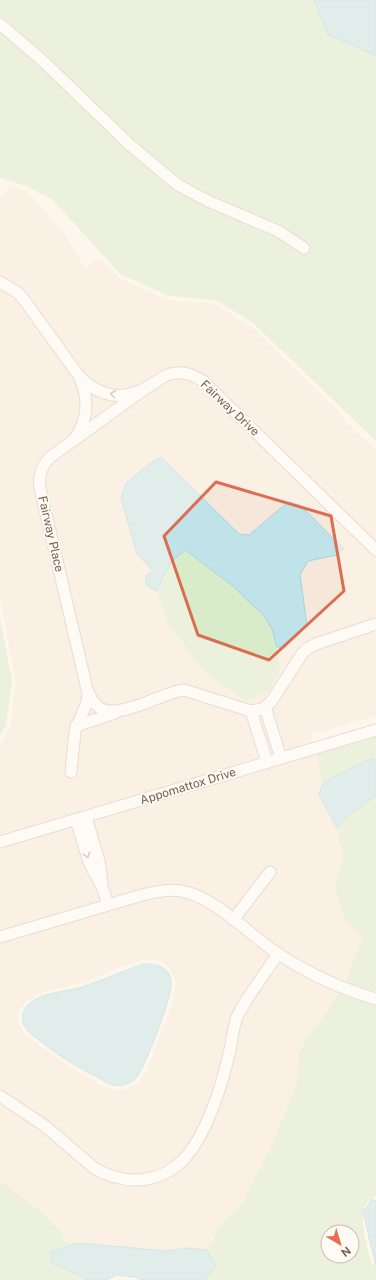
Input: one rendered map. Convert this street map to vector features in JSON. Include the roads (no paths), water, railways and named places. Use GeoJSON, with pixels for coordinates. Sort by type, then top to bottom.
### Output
{"type":"FeatureCollection","features":[{"type":"Feature","properties":{"kind":"street"},"geometry":{"type":"LineString","coordinates":[[0,24],[44,62],[130,145],[178,185],[208,201],[278,231],[304,248]]}},
{"type":"Feature","properties":{"kind":"street","name":"Fairway Drive"},"geometry":{"type":"LineString","coordinates":[[0,282],[17,292],[22,297],[79,376],[87,384],[97,390],[116,395],[126,396],[135,394],[150,386],[161,377],[176,372],[193,375],[203,381],[376,550]]}},
{"type":"Feature","properties":{"kind":"street"},"geometry":{"type":"LineString","coordinates":[[66,446],[80,432],[84,418],[86,395],[79,376]]}},
{"type":"Feature","properties":{"kind":"street","name":"Fairway Place"},"geometry":{"type":"LineString","coordinates":[[120,712],[108,712],[99,707],[92,701],[87,689],[39,482],[41,470],[49,458],[150,386]]}},
{"type":"Feature","properties":{"kind":"street"},"geometry":{"type":"LineString","coordinates":[[76,726],[184,690],[251,712],[258,710],[271,702],[302,654],[308,648],[376,624]]}},
{"type":"Feature","properties":{"kind":"street"},"geometry":{"type":"LineString","coordinates":[[71,772],[76,726],[87,702],[87,689]]}},
{"type":"Feature","properties":{"kind":"street"},"geometry":{"type":"LineString","coordinates":[[265,707],[281,758]]}},
{"type":"Feature","properties":{"kind":"street"},"geometry":{"type":"LineString","coordinates":[[251,712],[267,762]]}},
{"type":"Feature","properties":{"kind":"street","name":"Appomattox Drive"},"geometry":{"type":"LineString","coordinates":[[0,842],[376,730]]}},
{"type":"Feature","properties":{"kind":"street"},"geometry":{"type":"LineString","coordinates":[[81,818],[99,861],[103,889],[108,905]]}},
{"type":"Feature","properties":{"kind":"street"},"geometry":{"type":"LineString","coordinates":[[233,920],[270,872]]}},
{"type":"Feature","properties":{"kind":"street"},"geometry":{"type":"LineString","coordinates":[[0,937],[156,892],[182,892],[207,900],[278,954],[299,966],[336,985],[376,999]]}},
{"type":"Feature","properties":{"kind":"street"},"geometry":{"type":"LineString","coordinates":[[0,1096],[45,1126],[68,1144],[90,1165],[102,1172],[118,1178],[134,1180],[151,1178],[168,1171],[187,1156],[204,1128],[221,1085],[236,1019],[278,954]]}},
{"type":"Feature","properties":{"kind":"water"},"geometry":{"type":"Polygon","coordinates":[[[314,0],[376,0],[376,57],[366,51],[328,35],[314,0]]]}},
{"type":"Feature","properties":{"kind":"water"},"geometry":{"type":"Polygon","coordinates":[[[161,457],[239,534],[249,535],[289,501],[300,505],[344,549],[337,555],[308,561],[300,575],[307,625],[286,648],[277,647],[272,629],[263,614],[233,586],[185,550],[171,562],[156,591],[146,585],[146,576],[153,571],[137,554],[121,498],[126,483],[149,464],[161,457]]]}},
{"type":"Feature","properties":{"kind":"water"},"geometry":{"type":"Polygon","coordinates":[[[372,758],[376,766],[376,796],[349,815],[337,828],[319,795],[323,783],[372,758]]]}},
{"type":"Feature","properties":{"kind":"water"},"geometry":{"type":"Polygon","coordinates":[[[144,964],[162,967],[168,973],[171,982],[168,1001],[152,1047],[140,1072],[132,1082],[119,1086],[112,1085],[59,1055],[31,1034],[25,1027],[22,1020],[23,1013],[27,1006],[36,999],[48,994],[82,987],[144,964]]]}},
{"type":"Feature","properties":{"kind":"water"},"geometry":{"type":"Polygon","coordinates":[[[372,1199],[376,1201],[376,1266],[363,1212],[372,1199]]]}},
{"type":"Feature","properties":{"kind":"water"},"geometry":{"type":"Polygon","coordinates":[[[77,1243],[167,1251],[189,1248],[207,1250],[216,1265],[205,1280],[141,1280],[135,1277],[116,1275],[107,1280],[87,1280],[51,1263],[51,1252],[77,1243]]]}}]}
